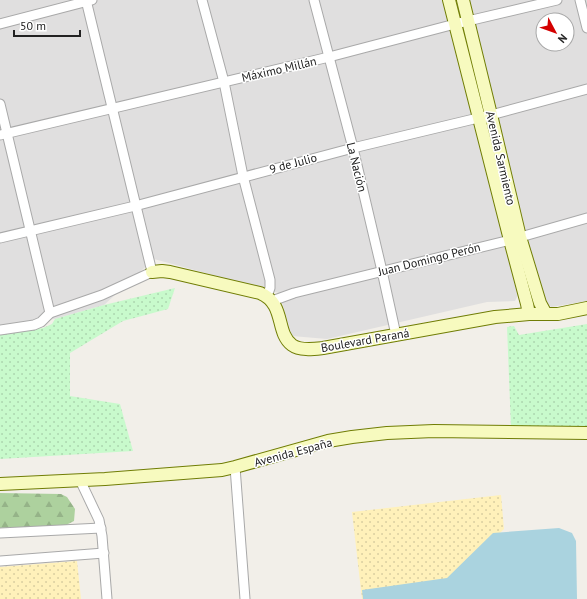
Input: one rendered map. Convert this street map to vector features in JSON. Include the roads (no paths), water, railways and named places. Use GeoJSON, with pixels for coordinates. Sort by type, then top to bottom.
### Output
{"type":"FeatureCollection","features":[{"type":"Feature","properties":{"kind":"main road","name":"Avenida Sarmiento"},"geometry":{"type":"LineString","coordinates":[[449,0],[478,118],[515,239],[540,303],[546,314]]}},
{"type":"Feature","properties":{"kind":"main road","name":"Avenida Sarmiento"},"geometry":{"type":"LineString","coordinates":[[463,0],[492,115],[529,314]]}},
{"type":"Feature","properties":{"kind":"main road"},"geometry":{"type":"LineString","coordinates":[[152,272],[170,272],[260,293],[269,298]]}},
{"type":"Feature","properties":{"kind":"main road","name":"Boulevard Paraná"},"geometry":{"type":"LineString","coordinates":[[269,298],[277,310],[288,340],[292,346],[301,348],[323,348],[495,317],[529,314],[558,314],[587,308]]}},
{"type":"Feature","properties":{"kind":"main road","name":"Avenida España"},"geometry":{"type":"LineString","coordinates":[[0,484],[222,470],[235,468],[328,441],[387,433],[434,431],[587,433]]}},
{"type":"Feature","properties":{"kind":"street"},"geometry":{"type":"LineString","coordinates":[[0,24],[88,0],[112,108],[152,272],[102,295],[50,313],[41,322],[34,325],[0,330]]}},
{"type":"Feature","properties":{"kind":"street"},"geometry":{"type":"LineString","coordinates":[[202,0],[224,82],[243,176],[270,280],[269,298]]}},
{"type":"Feature","properties":{"kind":"street","name":"La Nación"},"geometry":{"type":"LineString","coordinates":[[314,0],[352,148],[396,335]]}},
{"type":"Feature","properties":{"kind":"street","name":"Máximo Millán"},"geometry":{"type":"LineString","coordinates":[[4,134],[329,57],[455,24],[557,0]]}},
{"type":"Feature","properties":{"kind":"street"},"geometry":{"type":"LineString","coordinates":[[580,0],[587,28]]}},
{"type":"Feature","properties":{"kind":"street","name":"9 de Julio"},"geometry":{"type":"LineString","coordinates":[[0,238],[136,206],[243,176],[352,148],[492,115],[587,89]]}},
{"type":"Feature","properties":{"kind":"street"},"geometry":{"type":"LineString","coordinates":[[0,104],[4,134],[31,231],[50,313]]}},
{"type":"Feature","properties":{"kind":"street","name":"Juan Domingo Perón"},"geometry":{"type":"LineString","coordinates":[[269,298],[515,239],[587,218]]}},
{"type":"Feature","properties":{"kind":"street"},"geometry":{"type":"LineString","coordinates":[[235,468],[245,599]]}},
{"type":"Feature","properties":{"kind":"street"},"geometry":{"type":"LineString","coordinates":[[80,480],[99,520],[104,553],[107,599]]}},
{"type":"Feature","properties":{"kind":"street"},"geometry":{"type":"LineString","coordinates":[[0,532],[100,528]]}},
{"type":"Feature","properties":{"kind":"street"},"geometry":{"type":"LineString","coordinates":[[0,561],[104,553]]}},
{"type":"Feature","properties":{"kind":"water"},"geometry":{"type":"Polygon","coordinates":[[[559,528],[572,533],[576,541],[577,599],[363,599],[362,590],[447,578],[493,533],[559,528]]]}}]}
